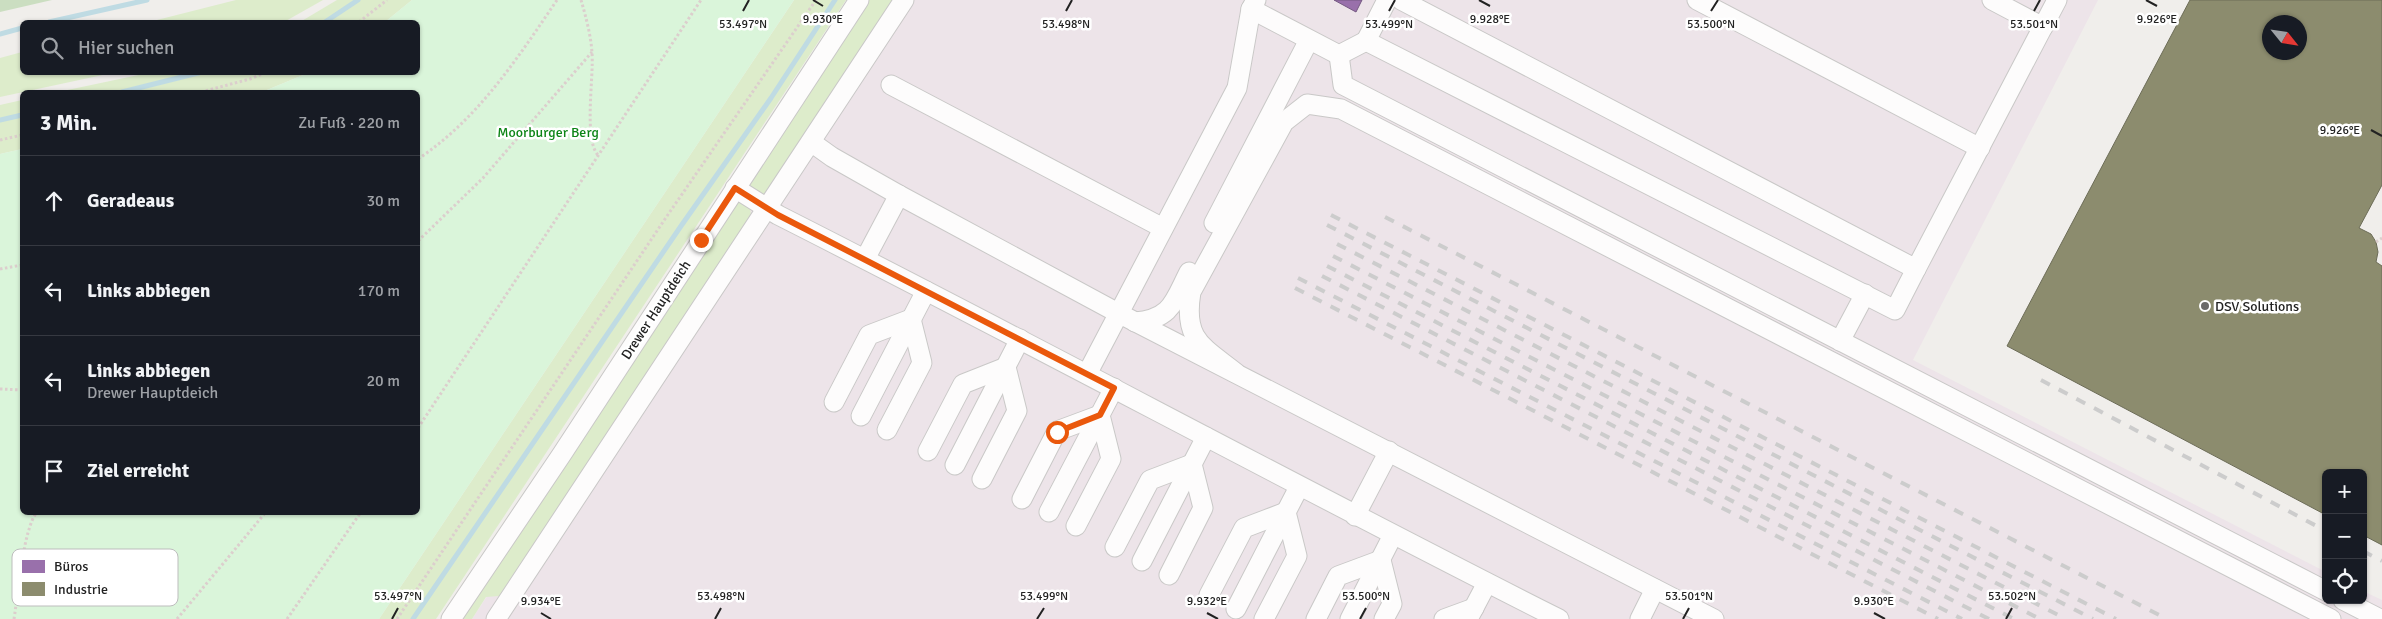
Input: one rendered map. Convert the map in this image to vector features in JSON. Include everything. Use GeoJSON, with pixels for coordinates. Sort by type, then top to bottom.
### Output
{"type":"FeatureCollection","features":[{"type":"Feature","properties":{"kind":"street","name":"Drewer Hauptdeich"},"geometry":{"type":"LineString","coordinates":[[451,619],[568,446],[859,0]]}},
{"type":"Feature","properties":{"kind":"street"},"geometry":{"type":"LineString","coordinates":[[496,619],[904,0]]}},
{"type":"Feature","properties":{"kind":"street"},"geometry":{"type":"LineString","coordinates":[[1339,55],[1366,41],[1387,0]]}},
{"type":"Feature","properties":{"kind":"street"},"geometry":{"type":"LineString","coordinates":[[1401,0],[1916,269]]}},
{"type":"Feature","properties":{"kind":"street"},"geometry":{"type":"LineString","coordinates":[[1697,0],[1980,148]]}},
{"type":"Feature","properties":{"kind":"street"},"geometry":{"type":"LineString","coordinates":[[1992,0],[2043,26]]}},
{"type":"Feature","properties":{"kind":"street"},"geometry":{"type":"LineString","coordinates":[[1366,41],[1895,310],[2057,0]]}},
{"type":"Feature","properties":{"kind":"street"},"geometry":{"type":"LineString","coordinates":[[1087,374],[1236,88],[1253,5],[1309,40],[1339,55]]}},
{"type":"Feature","properties":{"kind":"street"},"geometry":{"type":"LineString","coordinates":[[1135,322],[1153,321],[1170,309],[1309,40]]}},
{"type":"Feature","properties":{"kind":"street"},"geometry":{"type":"LineString","coordinates":[[1339,55],[1343,85],[2322,589]]}},
{"type":"Feature","properties":{"kind":"street"},"geometry":{"type":"LineString","coordinates":[[891,85],[1163,228]]}},
{"type":"Feature","properties":{"kind":"street"},"geometry":{"type":"LineString","coordinates":[[1236,373],[1193,336],[1188,314],[1191,292],[1284,122],[1308,104],[1342,109],[2331,619]]}},
{"type":"Feature","properties":{"kind":"street"},"geometry":{"type":"LineString","coordinates":[[811,142],[900,194],[1135,322],[1714,619]]}},
{"type":"Feature","properties":{"kind":"street"},"geometry":{"type":"LineString","coordinates":[[735,188],[767,208],[1114,388],[1299,487],[1559,619]]}},
{"type":"Feature","properties":{"kind":"street"},"geometry":{"type":"LineString","coordinates":[[865,259],[900,194]]}},
{"type":"Feature","properties":{"kind":"street"},"geometry":{"type":"LineString","coordinates":[[911,319],[869,335],[861,416],[905,354],[911,319],[926,291]]}},
{"type":"Feature","properties":{"kind":"street"},"geometry":{"type":"LineString","coordinates":[[1840,341],[1865,294]]}},
{"type":"Feature","properties":{"kind":"street"},"geometry":{"type":"LineString","coordinates":[[955,465],[1020,339]]}},
{"type":"Feature","properties":{"kind":"street"},"geometry":{"type":"LineString","coordinates":[[955,465],[963,384],[1006,367]]}},
{"type":"Feature","properties":{"kind":"street"},"geometry":{"type":"LineString","coordinates":[[955,465],[1017,412],[1006,367]]}},
{"type":"Feature","properties":{"kind":"street"},"geometry":{"type":"LineString","coordinates":[[1049,512],[1114,388]]}},
{"type":"Feature","properties":{"kind":"street"},"geometry":{"type":"LineString","coordinates":[[1049,512],[1057,432],[1100,415]]}},
{"type":"Feature","properties":{"kind":"street"},"geometry":{"type":"LineString","coordinates":[[1049,512],[1111,459],[1100,415]]}},
{"type":"Feature","properties":{"kind":"street"},"geometry":{"type":"LineString","coordinates":[[1142,561],[1206,437]]}},
{"type":"Feature","properties":{"kind":"street"},"geometry":{"type":"LineString","coordinates":[[1355,516],[1389,452]]}},
{"type":"Feature","properties":{"kind":"street"},"geometry":{"type":"LineString","coordinates":[[1142,561],[1150,480],[1192,464]]}},
{"type":"Feature","properties":{"kind":"street"},"geometry":{"type":"LineString","coordinates":[[1142,561],[1203,508],[1192,464]]}},
{"type":"Feature","properties":{"kind":"street"},"geometry":{"type":"LineString","coordinates":[[1236,608],[1299,487]]}},
{"type":"Feature","properties":{"kind":"street"},"geometry":{"type":"LineString","coordinates":[[1236,608],[1244,528],[1286,512]]}},
{"type":"Feature","properties":{"kind":"street"},"geometry":{"type":"LineString","coordinates":[[1236,608],[1297,556],[1286,512]]}},
{"type":"Feature","properties":{"kind":"street"},"geometry":{"type":"LineString","coordinates":[[1350,619],[1393,535]]}},
{"type":"Feature","properties":{"kind":"street"},"geometry":{"type":"LineString","coordinates":[[1316,619],[1338,576],[1381,560]]}},
{"type":"Feature","properties":{"kind":"street"},"geometry":{"type":"LineString","coordinates":[[1327,619],[1347,581],[1381,560]]}},
{"type":"Feature","properties":{"kind":"street"},"geometry":{"type":"LineString","coordinates":[[1338,619],[1356,585],[1381,560]]}},
{"type":"Feature","properties":{"kind":"street"},"geometry":{"type":"LineString","coordinates":[[1361,619],[1374,594],[1381,560]]}},
{"type":"Feature","properties":{"kind":"street"},"geometry":{"type":"LineString","coordinates":[[1372,619],[1383,599],[1381,560]]}},
{"type":"Feature","properties":{"kind":"street"},"geometry":{"type":"LineString","coordinates":[[1381,560],[1392,604],[1384,619]]}},
{"type":"Feature","properties":{"kind":"street"},"geometry":{"type":"LineString","coordinates":[[1471,617],[1487,583]]}},
{"type":"Feature","properties":{"kind":"street"},"geometry":{"type":"LineString","coordinates":[[1640,619],[1655,589]]}},
{"type":"Feature","properties":{"kind":"street"},"geometry":{"type":"LineString","coordinates":[[2351,604],[2380,619]]}},
{"type":"Feature","properties":{"kind":"street"},"geometry":{"type":"LineString","coordinates":[[1444,619],[1471,617]]}},
{"type":"Feature","properties":{"kind":"street"},"geometry":{"type":"LineString","coordinates":[[1456,619],[1471,617]]}},
{"type":"Feature","properties":{"kind":"path"},"geometry":{"type":"LineString","coordinates":[[362,20],[387,0]]}},
{"type":"Feature","properties":{"kind":"path"},"geometry":{"type":"LineString","coordinates":[[420,157],[452,132],[490,96],[557,0]]}},
{"type":"Feature","properties":{"kind":"path"},"geometry":{"type":"LineString","coordinates":[[581,0],[592,52],[594,80],[590,140],[594,152],[599,156]]}},
{"type":"Feature","properties":{"kind":"path"},"geometry":{"type":"LineString","coordinates":[[420,425],[701,0]]}},
{"type":"Feature","properties":{"kind":"path"},"geometry":{"type":"LineString","coordinates":[[397,619],[651,240],[816,0]]}},
{"type":"Feature","properties":{"kind":"path"},"geometry":{"type":"LineString","coordinates":[[420,239],[483,178],[592,52]]}},
{"type":"Feature","properties":{"kind":"path"},"geometry":{"type":"LineString","coordinates":[[209,90],[260,75]]}},
{"type":"Feature","properties":{"kind":"path"},"geometry":{"type":"LineString","coordinates":[[0,140],[20,135]]}},
{"type":"Feature","properties":{"kind":"path"},"geometry":{"type":"LineString","coordinates":[[2376,242],[2382,238]]}},
{"type":"Feature","properties":{"kind":"path"},"geometry":{"type":"LineString","coordinates":[[0,269],[20,265]]}},
{"type":"Feature","properties":{"kind":"path"},"geometry":{"type":"LineString","coordinates":[[0,389],[20,390]]}},
{"type":"Feature","properties":{"kind":"path"},"geometry":{"type":"LineString","coordinates":[[25,549],[27,536],[35,515]]}},
{"type":"Feature","properties":{"kind":"path"},"geometry":{"type":"LineString","coordinates":[[177,619],[264,515]]}},
{"type":"Feature","properties":{"kind":"path"},"geometry":{"type":"LineString","coordinates":[[287,619],[359,515]]}},
{"type":"Feature","properties":{"kind":"path"},"geometry":{"type":"LineString","coordinates":[[14,619],[16,606]]}},
{"type":"Feature","properties":{"kind":"shaded area"},"geometry":{"type":"Polygon","coordinates":[[[881,0],[2098,0],[1913,360],[2322,570],[2322,604],[2367,604],[2367,593],[2382,600],[2382,619],[472,619],[881,0]]]}},
{"type":"Feature","properties":{"kind":"green space"},"geometry":{"type":"Polygon","coordinates":[[[0,0],[52,0],[0,12],[0,0]]]}},
{"type":"Feature","properties":{"kind":"green space"},"geometry":{"type":"Polygon","coordinates":[[[236,0],[323,0],[288,20],[157,20],[236,0]]]}},
{"type":"Feature","properties":{"kind":"green space"},"geometry":{"type":"Polygon","coordinates":[[[337,0],[412,0],[387,20],[303,20],[337,0]]]}},
{"type":"Feature","properties":{"kind":"green space","name":"Moorburger Berg"},"geometry":{"type":"Polygon","coordinates":[[[412,0],[794,0],[379,619],[0,619],[0,154],[20,149],[20,515],[420,515],[420,90],[267,90],[303,75],[420,75],[420,20],[387,20],[412,0]]]}},
{"type":"Feature","properties":{"kind":"green space"},"geometry":{"type":"Polygon","coordinates":[[[794,0],[846,0],[436,619],[379,619],[794,0]]]}},
{"type":"Feature","properties":{"kind":"green space"},"geometry":{"type":"Polygon","coordinates":[[[868,0],[893,0],[766,193],[760,195],[746,185],[868,0]]]}},
{"type":"Feature","properties":{"kind":"green space"},"geometry":{"type":"Polygon","coordinates":[[[20,53],[20,75],[103,75],[33,90],[20,90],[20,93],[0,97],[0,58],[20,53]]]}},
{"type":"Feature","properties":{"kind":"green space"},"geometry":{"type":"Polygon","coordinates":[[[139,75],[303,75],[267,90],[67,90],[139,75]]]}},
{"type":"Feature","properties":{"kind":"green space"},"geometry":{"type":"Polygon","coordinates":[[[20,100],[20,149],[0,154],[0,105],[20,100]]]}},
{"type":"Feature","properties":{"kind":"green space"},"geometry":{"type":"Polygon","coordinates":[[[738,200],[750,207],[751,216],[499,596],[486,597],[472,619],[457,619],[738,200]]]}},
{"type":"Feature","properties":{"kind":"building: Büros"},"geometry":{"type":"Polygon","coordinates":[[[1334,0],[1362,0],[1356,12],[1334,0]]]}},
{"type":"Feature","properties":{"kind":"building: Industrie","name":"DSV Solutions"},"geometry":{"type":"Polygon","coordinates":[[[2190,0],[2382,0],[2382,185],[2359,228],[2371,234],[2376,242],[2378,252],[2376,262],[2382,266],[2382,545],[2367,537],[2367,469],[2322,469],[2322,513],[2007,346],[2190,0]]]}},
{"type":"Feature","properties":{"kind":"waterway"},"geometry":{"type":"LineString","coordinates":[[58,20],[147,0]]}},
{"type":"Feature","properties":{"kind":"waterway"},"geometry":{"type":"LineString","coordinates":[[328,20],[358,0]]}},
{"type":"Feature","properties":{"kind":"waterway"},"geometry":{"type":"LineString","coordinates":[[413,619],[681,226],[771,98],[835,0]]}},
{"type":"Feature","properties":{"kind":"waterway"},"geometry":{"type":"LineString","coordinates":[[0,34],[20,29]]}},
{"type":"Feature","properties":{"kind":"waterway"},"geometry":{"type":"LineString","coordinates":[[130,90],[190,75]]}},
{"type":"Feature","properties":{"kind":"waterway"},"geometry":{"type":"LineString","coordinates":[[0,120],[20,115]]}},
{"type":"Feature","properties":{"kind":"railway"},"geometry":{"type":"LineString","coordinates":[[1331,215],[2116,619]]}},
{"type":"Feature","properties":{"kind":"railway"},"geometry":{"type":"LineString","coordinates":[[1385,217],[2167,619]]}},
{"type":"Feature","properties":{"kind":"railway"},"geometry":{"type":"LineString","coordinates":[[1327,225],[2093,619]]}},
{"type":"Feature","properties":{"kind":"railway"},"geometry":{"type":"LineString","coordinates":[[1337,244],[2066,619]]}},
{"type":"Feature","properties":{"kind":"railway"},"geometry":{"type":"LineString","coordinates":[[1333,256],[2040,619]]}},
{"type":"Feature","properties":{"kind":"railway"},"geometry":{"type":"LineString","coordinates":[[1327,266],[2014,619]]}},
{"type":"Feature","properties":{"kind":"railway"},"geometry":{"type":"LineString","coordinates":[[1322,276],[1989,619]]}},
{"type":"Feature","properties":{"kind":"railway"},"geometry":{"type":"LineString","coordinates":[[1298,278],[1962,619]]}},
{"type":"Feature","properties":{"kind":"railway"},"geometry":{"type":"LineString","coordinates":[[1295,288],[1938,619]]}},
{"type":"Feature","properties":{"kind":"railway"},"geometry":{"type":"LineString","coordinates":[[2041,380],[2322,529]]}},
{"type":"Feature","properties":{"kind":"railway"},"geometry":{"type":"LineString","coordinates":[[2367,553],[2382,561]]}},
{"type":"Feature","properties":{"kind":"place","name":"DSV Solutions"},"geometry":{"type":"Point","coordinates":[2205,306]}},
{"type":"Feature","properties":{"kind":"route"},"geometry":{"type":"LineString","coordinates":[[701,240],[735,188],[778,215],[1114,388],[1100,415],[1057,432]]}}]}
